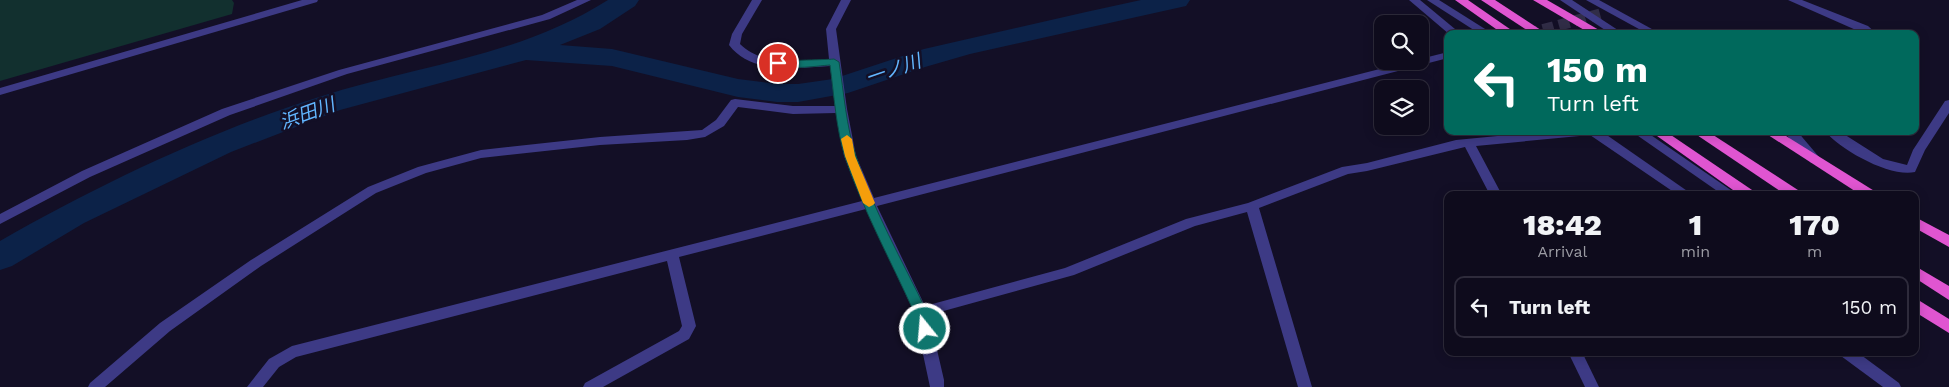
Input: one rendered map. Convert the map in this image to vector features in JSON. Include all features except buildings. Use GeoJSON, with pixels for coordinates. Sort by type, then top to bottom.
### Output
{"type":"FeatureCollection","features":[{"type":"Feature","properties":{"kind":"highway"},"geometry":{"type":"LineString","coordinates":[[1461,0],[1505,30]]}},
{"type":"Feature","properties":{"kind":"highway"},"geometry":{"type":"LineString","coordinates":[[1487,0],[1535,30]]}},
{"type":"Feature","properties":{"kind":"highway"},"geometry":{"type":"LineString","coordinates":[[1538,0],[1593,30]]}},
{"type":"Feature","properties":{"kind":"highway"},"geometry":{"type":"LineString","coordinates":[[1662,135],[1744,191]]}},
{"type":"Feature","properties":{"kind":"highway"},"geometry":{"type":"LineString","coordinates":[[1703,135],[1790,191]]}},
{"type":"Feature","properties":{"kind":"highway"},"geometry":{"type":"LineString","coordinates":[[1774,135],[1863,191]]}},
{"type":"Feature","properties":{"kind":"highway"},"geometry":{"type":"LineString","coordinates":[[1919,224],[1949,242]]}},
{"type":"Feature","properties":{"kind":"highway"},"geometry":{"type":"LineString","coordinates":[[1919,274],[1949,294]]}},
{"type":"Feature","properties":{"kind":"highway"},"geometry":{"type":"LineString","coordinates":[[1919,307],[1949,327]]}},
{"type":"Feature","properties":{"kind":"street"},"geometry":{"type":"LineString","coordinates":[[0,92],[312,0]]}},
{"type":"Feature","properties":{"kind":"street"},"geometry":{"type":"LineString","coordinates":[[0,220],[86,174],[226,112],[343,72],[546,17],[586,0]]}},
{"type":"Feature","properties":{"kind":"street"},"geometry":{"type":"LineString","coordinates":[[757,0],[737,34],[734,45],[741,53],[760,62],[835,66]]}},
{"type":"Feature","properties":{"kind":"street"},"geometry":{"type":"LineString","coordinates":[[846,0],[831,29],[840,108],[850,156],[870,204],[921,312],[937,387]]}},
{"type":"Feature","properties":{"kind":"street"},"geometry":{"type":"LineString","coordinates":[[1414,0],[1451,30]]}},
{"type":"Feature","properties":{"kind":"street"},"geometry":{"type":"LineString","coordinates":[[1432,0],[1481,30]]}},
{"type":"Feature","properties":{"kind":"street"},"geometry":{"type":"LineString","coordinates":[[1564,0],[1613,30]]}},
{"type":"Feature","properties":{"kind":"street"},"geometry":{"type":"LineString","coordinates":[[1591,0],[1649,30]]}},
{"type":"Feature","properties":{"kind":"street"},"geometry":{"type":"LineString","coordinates":[[1793,0],[1867,30]]}},
{"type":"Feature","properties":{"kind":"street"},"geometry":{"type":"LineString","coordinates":[[1600,14],[1614,11]]}},
{"type":"Feature","properties":{"kind":"street"},"geometry":{"type":"LineString","coordinates":[[254,387],[274,363],[292,352],[1444,56]]}},
{"type":"Feature","properties":{"kind":"street"},"geometry":{"type":"LineString","coordinates":[[95,387],[165,327],[256,263],[372,190],[422,170],[481,154],[600,141],[687,136],[705,133],[720,123],[735,103],[793,110],[840,108]]}},
{"type":"Feature","properties":{"kind":"street"},"geometry":{"type":"LineString","coordinates":[[1837,135],[1888,166],[1903,170],[1911,168],[1918,150],[1949,104]]}},
{"type":"Feature","properties":{"kind":"street"},"geometry":{"type":"LineString","coordinates":[[921,312],[1068,272],[1191,222],[1252,206],[1346,170],[1367,167],[1456,144],[1550,135]]}},
{"type":"Feature","properties":{"kind":"street"},"geometry":{"type":"LineString","coordinates":[[1600,135],[1681,191]]}},
{"type":"Feature","properties":{"kind":"street"},"geometry":{"type":"LineString","coordinates":[[1643,135],[1726,191]]}},
{"type":"Feature","properties":{"kind":"street"},"geometry":{"type":"LineString","coordinates":[[1794,135],[1818,164]]}},
{"type":"Feature","properties":{"kind":"street"},"geometry":{"type":"LineString","coordinates":[[1469,143],[1494,191]]}},
{"type":"Feature","properties":{"kind":"street"},"geometry":{"type":"LineString","coordinates":[[1252,206],[1305,387]]}},
{"type":"Feature","properties":{"kind":"street"},"geometry":{"type":"LineString","coordinates":[[590,387],[684,335],[689,326],[672,254]]}},
{"type":"Feature","properties":{"kind":"street"},"geometry":{"type":"LineString","coordinates":[[1577,356],[1592,387]]}},
{"type":"Feature","properties":{"kind":"street"},"geometry":{"type":"LineString","coordinates":[[1851,356],[1894,387]]}},
{"type":"Feature","properties":{"kind":"green space"},"geometry":{"type":"Polygon","coordinates":[[[0,0],[232,0],[234,3],[232,14],[0,81],[0,0]]]}},
{"type":"Feature","properties":{"kind":"waterway","name":"浜田川"},"geometry":{"type":"LineString","coordinates":[[0,257],[72,215],[220,145],[330,103],[518,53],[590,23],[626,0]]}},
{"type":"Feature","properties":{"kind":"waterway","name":"一ノ川"},"geometry":{"type":"LineString","coordinates":[[533,53],[612,57],[738,88],[777,93],[798,93],[818,91],[857,81],[964,47],[1177,0]]}},
{"type":"Feature","properties":{"kind":"tunnel"},"geometry":{"type":"LineString","coordinates":[[1542,30],[1600,14]]}},
{"type":"Feature","properties":{"kind":"slow traffic"},"geometry":{"type":"LineString","coordinates":[[847,139],[850,156],[869,203]]}},
{"type":"Feature","properties":{"kind":"route"},"geometry":{"type":"LineString","coordinates":[[778,63],[834,62],[850,156],[870,204],[921,312],[925,329]]}}]}
